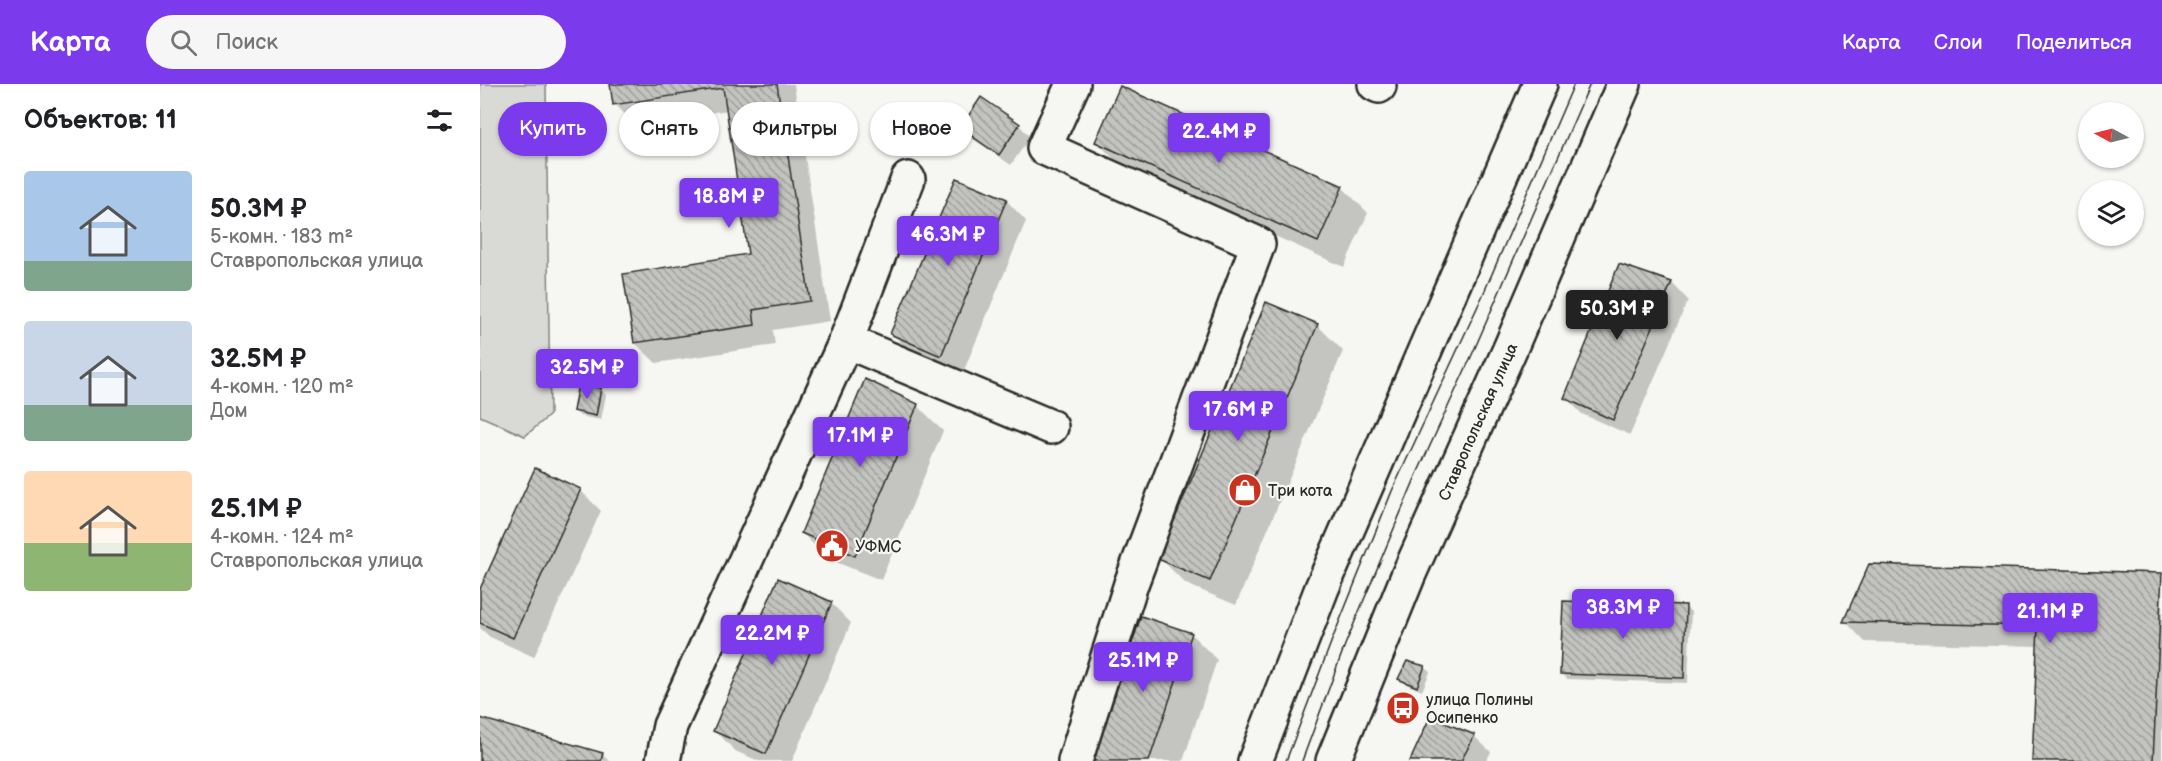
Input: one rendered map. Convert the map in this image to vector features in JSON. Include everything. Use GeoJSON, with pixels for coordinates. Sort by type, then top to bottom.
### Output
{"type":"FeatureCollection","features":[{"type":"Feature","properties":{"kind":"main road"},"geometry":{"type":"LineString","coordinates":[[1073,84],[1044,148],[1258,244],[1131,584],[1074,761]]}},
{"type":"Feature","properties":{"kind":"main road"},"geometry":{"type":"LineString","coordinates":[[1255,761],[1322,588],[1540,84]]}},
{"type":"Feature","properties":{"kind":"main road","name":"Ставропольская улица"},"geometry":{"type":"LineString","coordinates":[[1333,761],[1408,576],[1624,84]]}},
{"type":"Feature","properties":{"kind":"main road"},"geometry":{"type":"LineString","coordinates":[[663,761],[670,726],[846,341],[908,179]]}},
{"type":"Feature","properties":{"kind":"main road"},"geometry":{"type":"LineString","coordinates":[[846,341],[1051,427]]}},
{"type":"Feature","properties":{"kind":"shaded area"},"geometry":{"type":"Polygon","coordinates":[[[480,84],[546,84],[546,102],[498,102],[498,156],[547,156],[550,415],[525,436],[480,416],[480,84]]]}},
{"type":"Feature","properties":{"kind":"building"},"geometry":{"type":"Polygon","coordinates":[[[610,84],[777,84],[780,102],[731,102],[731,141],[723,88],[619,102],[619,104],[613,105],[610,84]]]}},
{"type":"Feature","properties":{"kind":"building"},"geometry":{"type":"Polygon","coordinates":[[[1120,86],[1343,186],[1318,242],[1095,142],[1120,86]]]}},
{"type":"Feature","properties":{"kind":"building"},"geometry":{"type":"Polygon","coordinates":[[[981,97],[1020,124],[999,155],[973,137],[973,109],[981,97]]]}},
{"type":"Feature","properties":{"kind":"building"},"geometry":{"type":"Polygon","coordinates":[[[733,156],[788,156],[810,301],[753,310],[755,325],[634,343],[623,274],[748,254],[733,156]]]}},
{"type":"Feature","properties":{"kind":"building"},"geometry":{"type":"Polygon","coordinates":[[[956,178],[1007,199],[941,356],[890,334],[956,178]]]}},
{"type":"Feature","properties":{"kind":"building"},"geometry":{"type":"Polygon","coordinates":[[[1619,264],[1672,282],[1613,420],[1564,398],[1619,264]]]}},
{"type":"Feature","properties":{"kind":"building"},"geometry":{"type":"Polygon","coordinates":[[[1266,302],[1318,324],[1210,581],[1158,559],[1266,302]]]}},
{"type":"Feature","properties":{"kind":"building"},"geometry":{"type":"Polygon","coordinates":[[[599,364],[607,372],[596,384],[587,377],[599,364]]]}},
{"type":"Feature","properties":{"kind":"building"},"geometry":{"type":"Polygon","coordinates":[[[865,379],[918,404],[855,556],[801,533],[865,379]]]}},
{"type":"Feature","properties":{"kind":"building"},"geometry":{"type":"Polygon","coordinates":[[[578,384],[601,388],[596,416],[573,411],[578,384]]]}},
{"type":"Feature","properties":{"kind":"building"},"geometry":{"type":"Polygon","coordinates":[[[535,468],[581,489],[513,638],[480,623],[480,589],[535,468]]]}},
{"type":"Feature","properties":{"kind":"building"},"geometry":{"type":"Polygon","coordinates":[[[1869,564],[2162,573],[2153,761],[2032,761],[2038,626],[1843,622],[1869,564]]]}},
{"type":"Feature","properties":{"kind":"building"},"geometry":{"type":"Polygon","coordinates":[[[778,578],[832,602],[766,754],[713,731],[778,578]]]}},
{"type":"Feature","properties":{"kind":"building"},"geometry":{"type":"Polygon","coordinates":[[[1563,601],[1686,605],[1684,678],[1560,674],[1563,601]]]}},
{"type":"Feature","properties":{"kind":"building"},"geometry":{"type":"Polygon","coordinates":[[[1141,616],[1192,633],[1149,761],[1093,761],[1141,616]]]}},
{"type":"Feature","properties":{"kind":"building"},"geometry":{"type":"Polygon","coordinates":[[[1407,661],[1425,666],[1417,687],[1398,679],[1407,661]]]}},
{"type":"Feature","properties":{"kind":"building"},"geometry":{"type":"Polygon","coordinates":[[[1430,717],[1475,735],[1461,761],[1410,761],[1430,717]]]}},
{"type":"Feature","properties":{"kind":"building"},"geometry":{"type":"Polygon","coordinates":[[[480,718],[603,753],[601,761],[480,761],[480,718]]]}},
{"type":"Feature","properties":{"kind":"tram line"},"geometry":{"type":"LineString","coordinates":[[1286,761],[1392,491],[1482,297],[1574,84]]}},
{"type":"Feature","properties":{"kind":"tram line"},"geometry":{"type":"LineString","coordinates":[[1302,761],[1345,645],[1416,476],[1471,357],[1590,84]]}},
{"type":"Feature","properties":{"kind":"place","name":"Три кота"},"geometry":{"type":"Point","coordinates":[1245,490]}},
{"type":"Feature","properties":{"kind":"place","name":"УФМС"},"geometry":{"type":"Point","coordinates":[832,546]}},
{"type":"Feature","properties":{"kind":"place","name":"улица Полины Осипенко"},"geometry":{"type":"Point","coordinates":[1403,708]}}]}
